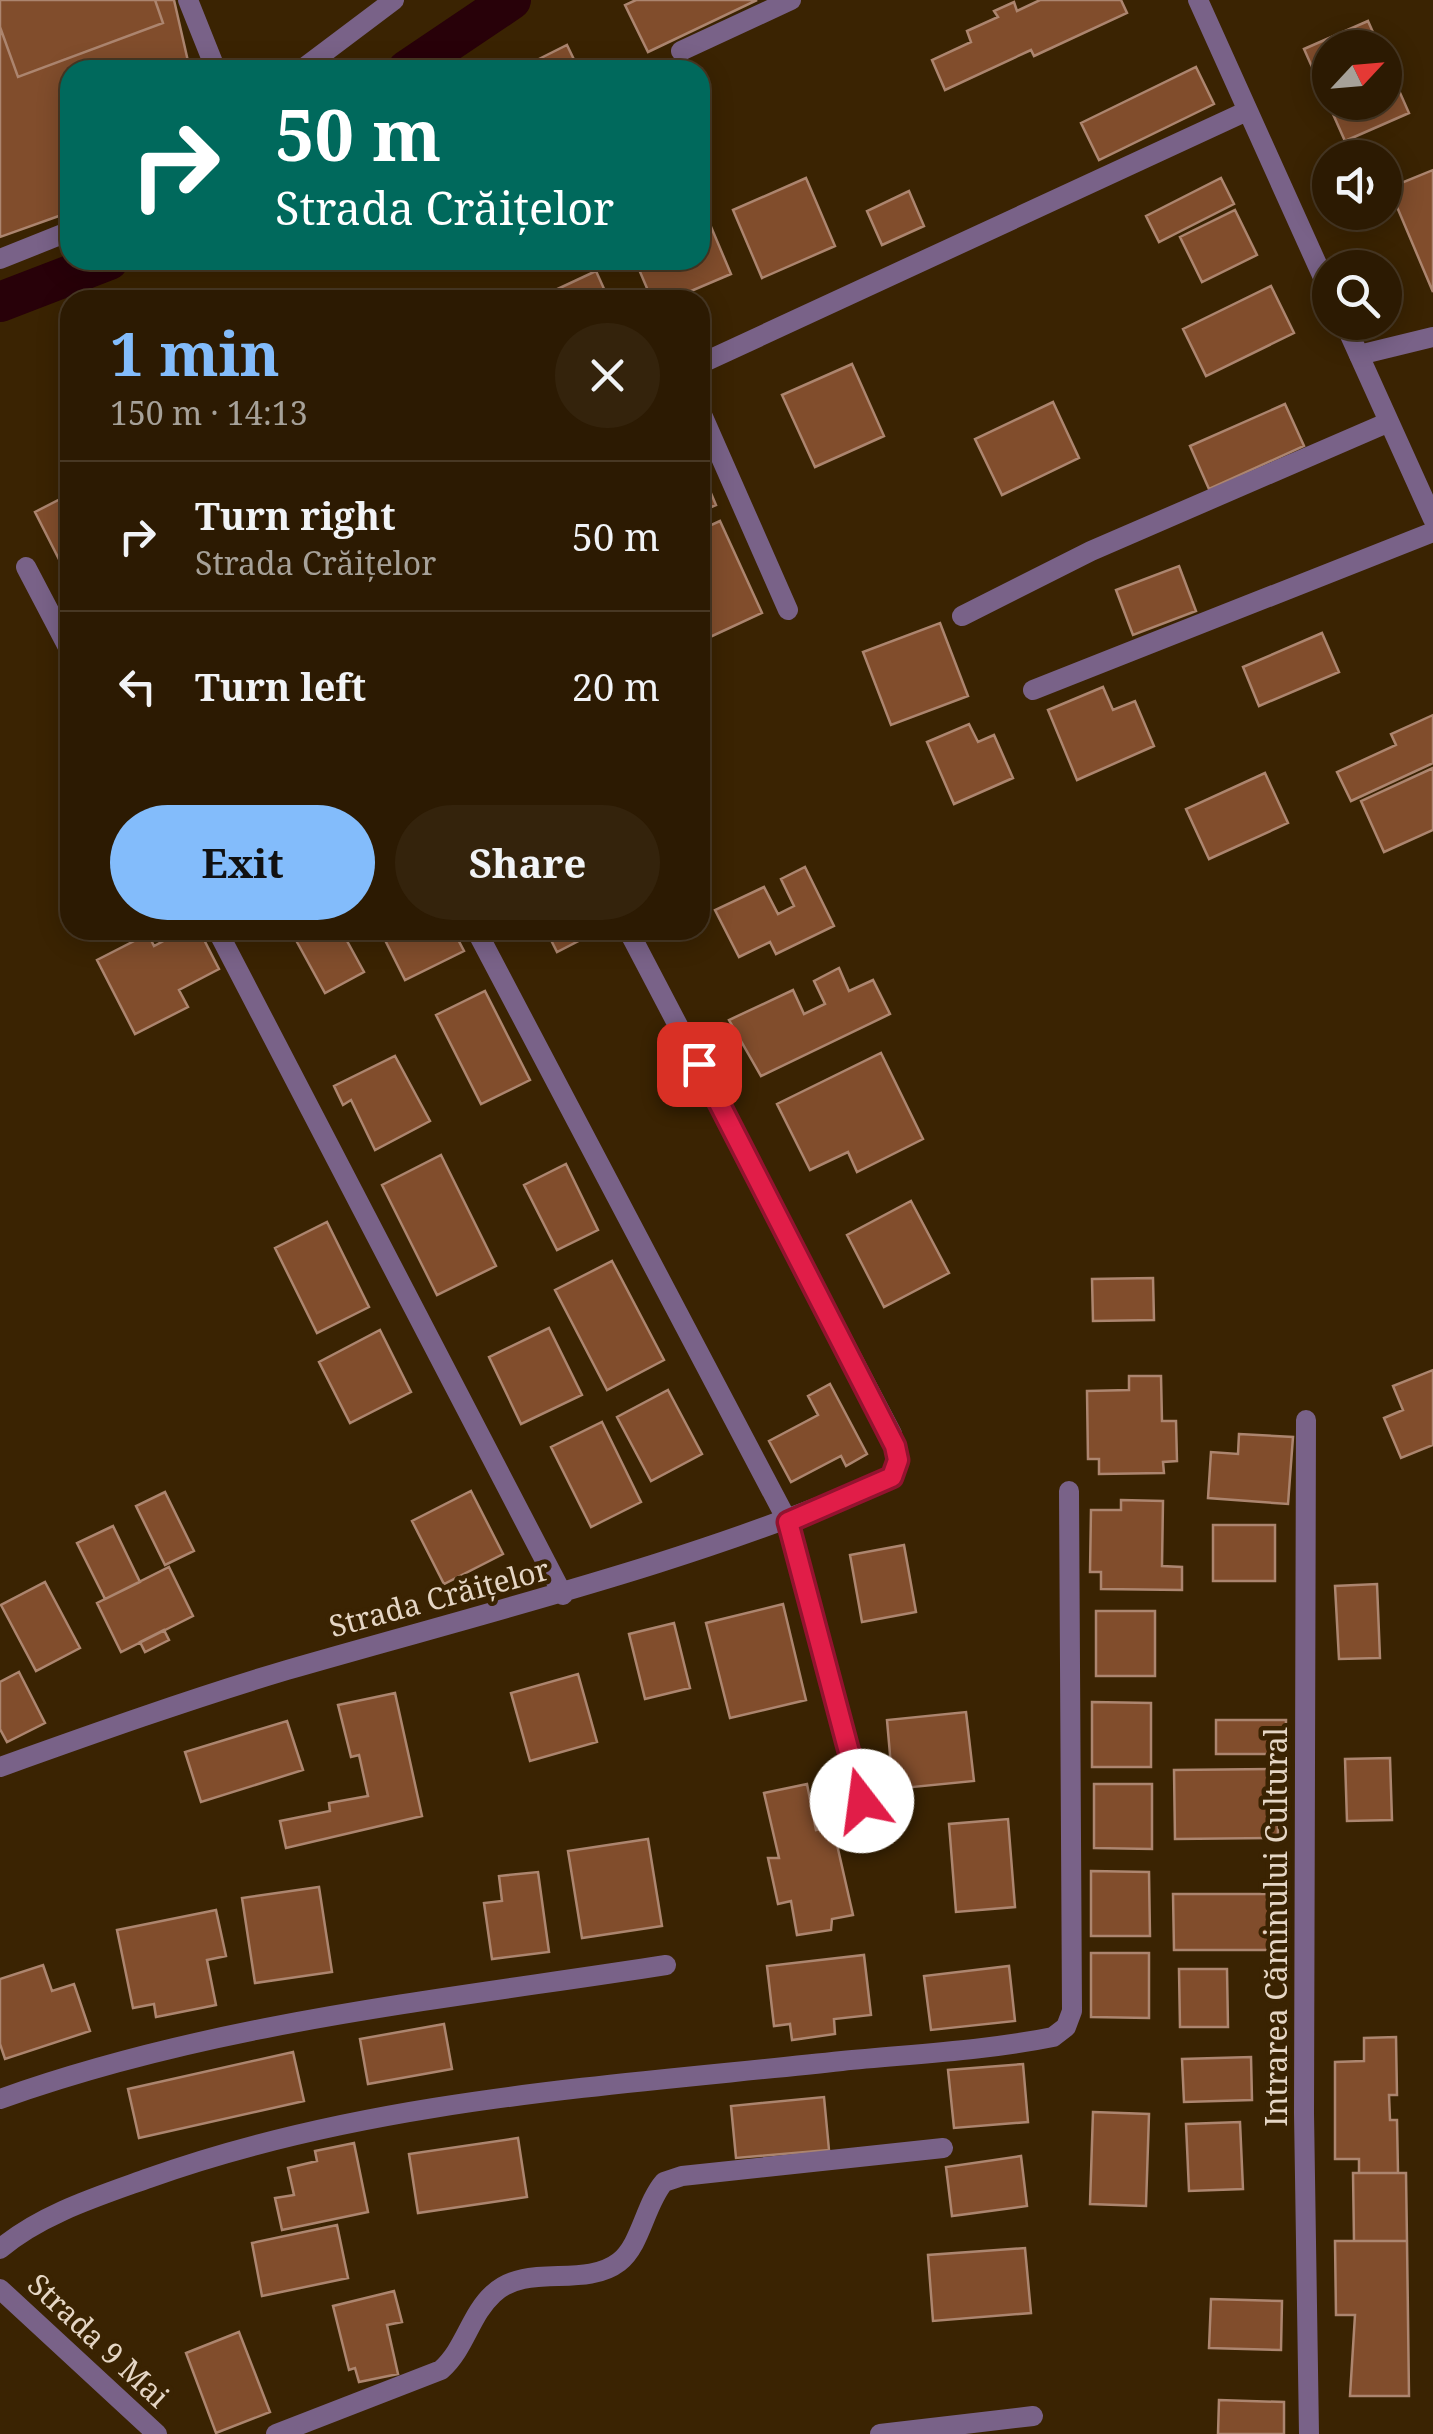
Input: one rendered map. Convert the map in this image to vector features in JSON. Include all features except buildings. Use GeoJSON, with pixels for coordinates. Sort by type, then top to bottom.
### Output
{"type":"FeatureCollection","features":[{"type":"Feature","properties":{"kind":"street"},"geometry":{"type":"LineString","coordinates":[[188,0],[212,60]]}},
{"type":"Feature","properties":{"kind":"street"},"geometry":{"type":"LineString","coordinates":[[314,60],[394,0]]}},
{"type":"Feature","properties":{"kind":"street"},"geometry":{"type":"LineString","coordinates":[[681,51],[790,0]]}},
{"type":"Feature","properties":{"kind":"street"},"geometry":{"type":"LineString","coordinates":[[1198,0],[1312,254]]}},
{"type":"Feature","properties":{"kind":"street"},"geometry":{"type":"LineString","coordinates":[[710,359],[1247,111]]}},
{"type":"Feature","properties":{"kind":"street"},"geometry":{"type":"LineString","coordinates":[[0,259],[60,235]]}},
{"type":"Feature","properties":{"kind":"street"},"geometry":{"type":"LineString","coordinates":[[1358,356],[1433,337]]}},
{"type":"Feature","properties":{"kind":"street"},"geometry":{"type":"LineString","coordinates":[[1351,340],[1433,519]]}},
{"type":"Feature","properties":{"kind":"street"},"geometry":{"type":"LineString","coordinates":[[962,616],[1090,551],[1389,422]]}},
{"type":"Feature","properties":{"kind":"street"},"geometry":{"type":"LineString","coordinates":[[710,433],[788,610]]}},
{"type":"Feature","properties":{"kind":"street"},"geometry":{"type":"LineString","coordinates":[[1033,690],[1433,532]]}},
{"type":"Feature","properties":{"kind":"street"},"geometry":{"type":"LineString","coordinates":[[26,567],[60,632]]}},
{"type":"Feature","properties":{"kind":"street"},"geometry":{"type":"LineString","coordinates":[[222,940],[563,1595]]}},
{"type":"Feature","properties":{"kind":"street"},"geometry":{"type":"LineString","coordinates":[[481,940],[788,1522],[862,1801]]}},
{"type":"Feature","properties":{"kind":"street","name":"Strada Crăițelor"},"geometry":{"type":"LineString","coordinates":[[0,1767],[286,1670],[563,1595],[788,1522],[892,1477],[898,1460],[892,1434],[633,940]]}},
{"type":"Feature","properties":{"kind":"street","name":"Intrarea Căminului Cultural"},"geometry":{"type":"LineString","coordinates":[[1306,1420],[1304,2112],[1309,2434]]}},
{"type":"Feature","properties":{"kind":"street"},"geometry":{"type":"LineString","coordinates":[[0,2249],[15,2236],[68,2209],[190,2163],[260,2143],[406,2113],[1053,2037],[1066,2027],[1072,2012],[1068,1491]]}},
{"type":"Feature","properties":{"kind":"street"},"geometry":{"type":"LineString","coordinates":[[0,2100],[114,2062],[303,2020],[666,1965]]}},
{"type":"Feature","properties":{"kind":"street"},"geometry":{"type":"LineString","coordinates":[[276,2434],[441,2370],[456,2357],[492,2294],[510,2282],[606,2270],[622,2260],[664,2182],[682,2176],[944,2148]]}},
{"type":"Feature","properties":{"kind":"street","name":"Strada 9 Mai"},"geometry":{"type":"LineString","coordinates":[[0,2290],[157,2434]]}},
{"type":"Feature","properties":{"kind":"street"},"geometry":{"type":"LineString","coordinates":[[880,2434],[1033,2416]]}},
{"type":"Feature","properties":{"kind":"waterway"},"geometry":{"type":"LineString","coordinates":[[422,60],[511,0]]}},
{"type":"Feature","properties":{"kind":"waterway"},"geometry":{"type":"LineString","coordinates":[[0,302],[83,270]]}},
{"type":"Feature","properties":{"kind":"route"},"geometry":{"type":"LineString","coordinates":[[699,1064],[895,1446],[898,1460],[892,1477],[788,1522],[862,1801]]}}]}
